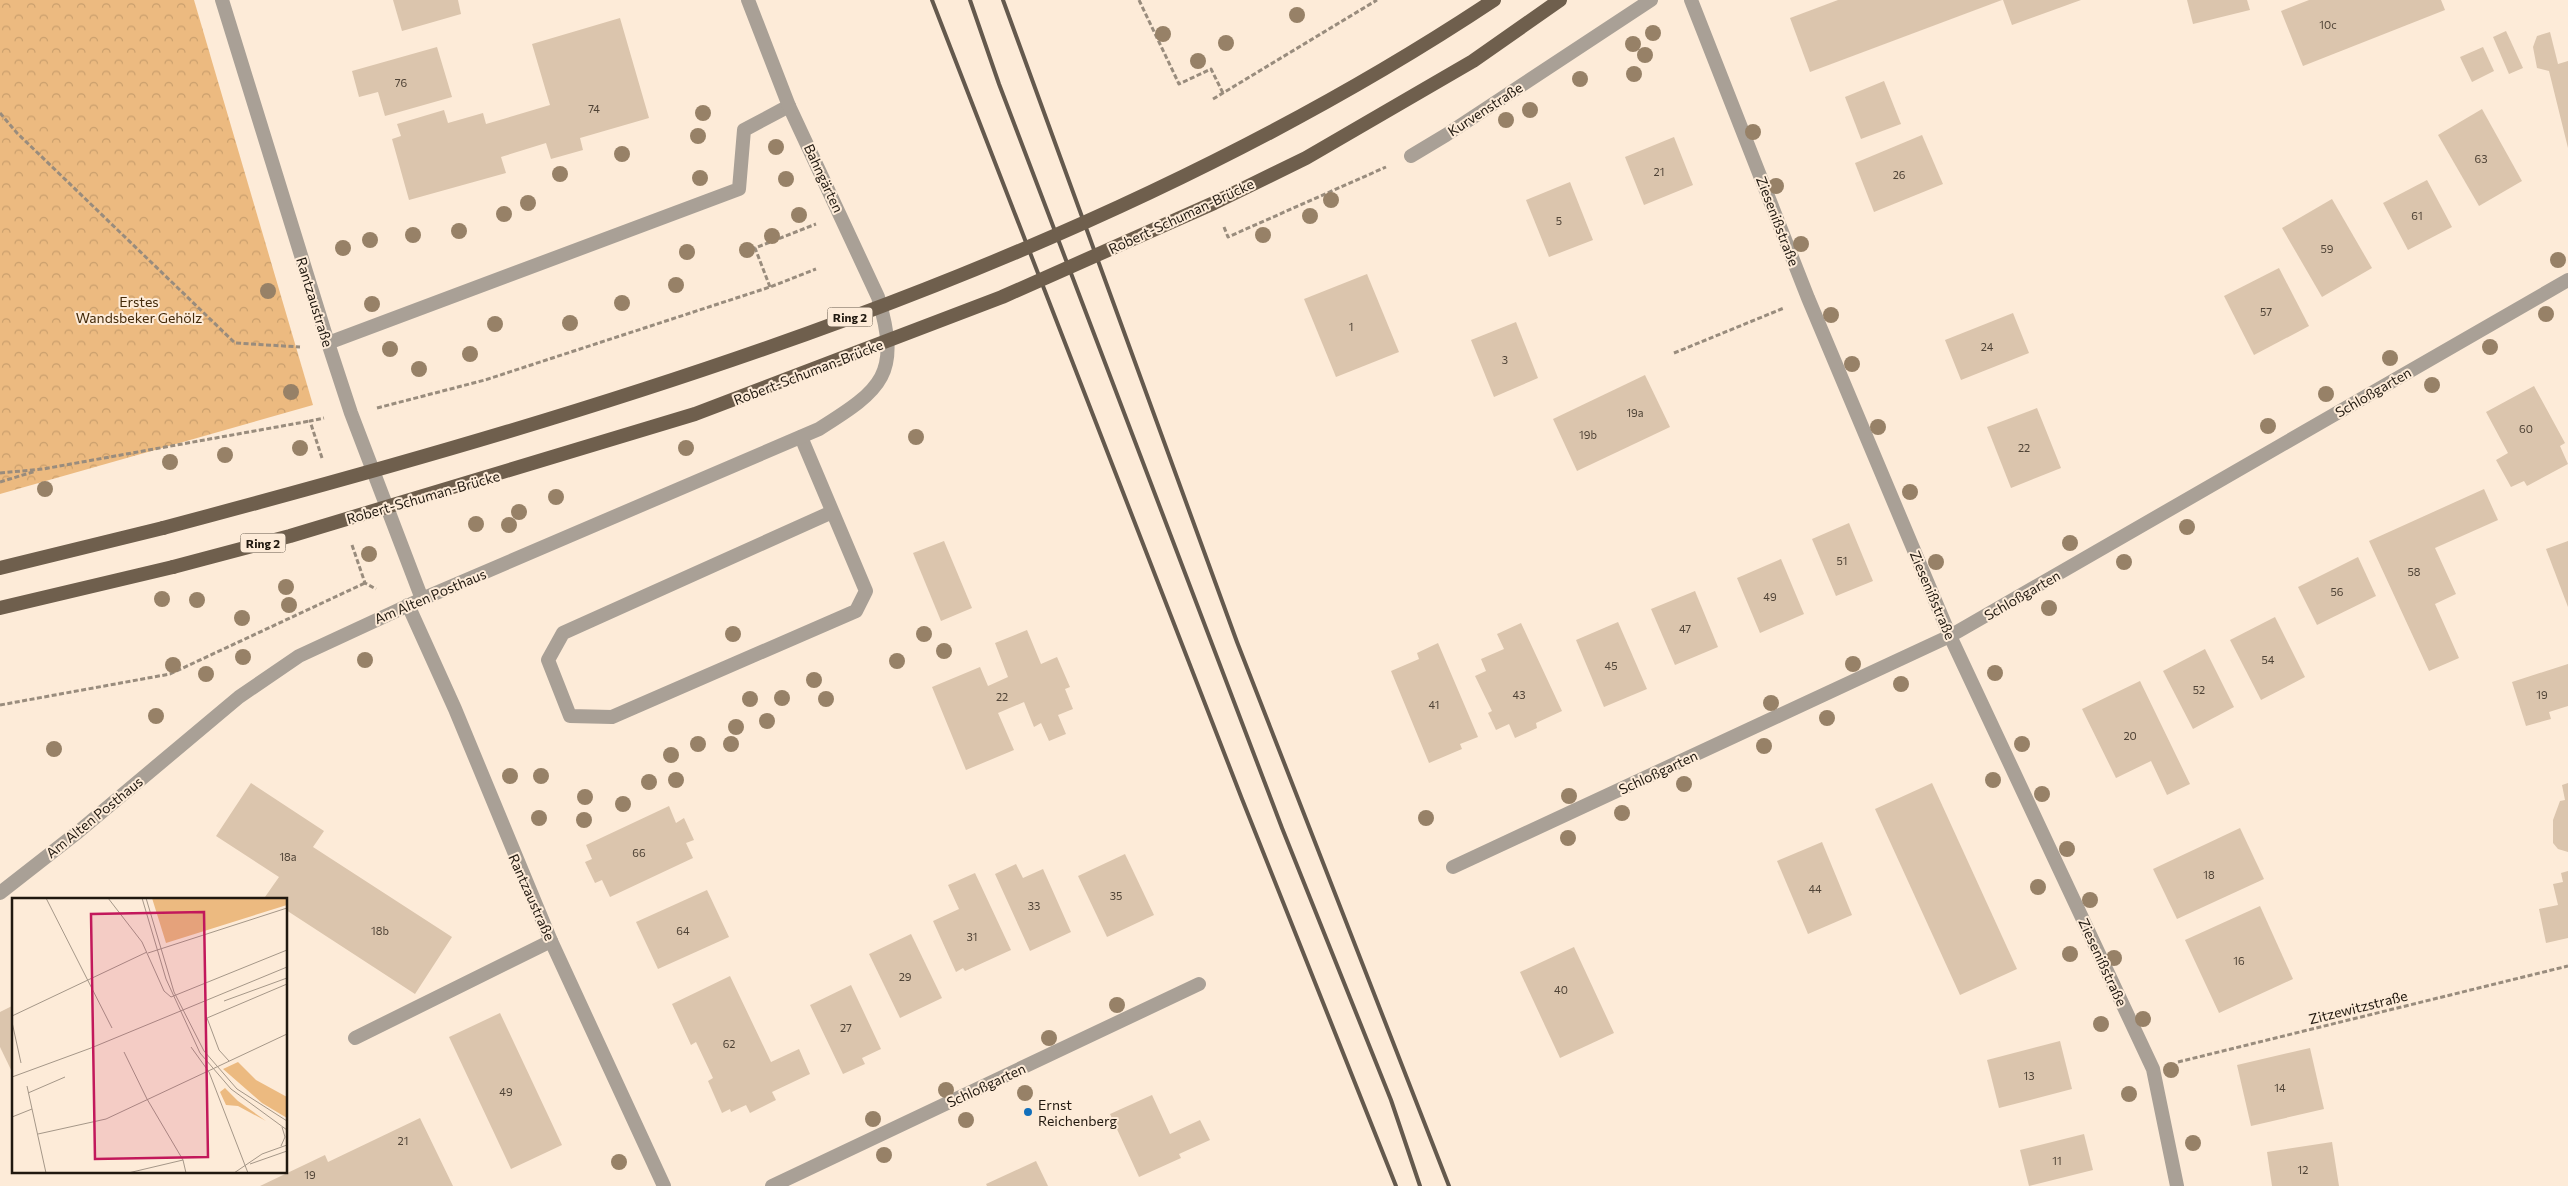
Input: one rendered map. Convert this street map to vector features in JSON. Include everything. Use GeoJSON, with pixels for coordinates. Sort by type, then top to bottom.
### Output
{"type":"FeatureCollection","features":[{"type":"Feature","properties":{"kind":"main road","name":"Ring 2"},"geometry":{"type":"LineString","coordinates":[[0,568],[163,528],[508,432],[681,378],[828,325],[983,266],[1197,170],[1382,70],[1494,0]]}},
{"type":"Feature","properties":{"kind":"main road","name":"Robert-Schuman-Brücke"},"geometry":{"type":"LineString","coordinates":[[0,608],[173,567],[299,533],[695,414],[1002,297],[1214,203],[1306,158],[1473,62],[1560,0]]}},
{"type":"Feature","properties":{"kind":"street","name":"Rantzaustraße"},"geometry":{"type":"LineString","coordinates":[[222,0],[351,413],[422,598]]}},
{"type":"Feature","properties":{"kind":"street","name":"Bahngärten"},"geometry":{"type":"LineString","coordinates":[[748,0],[790,106],[878,297],[886,326],[888,358]]}},
{"type":"Feature","properties":{"kind":"street","name":"Kurvenstraße"},"geometry":{"type":"LineString","coordinates":[[1411,156],[1651,0]]}},
{"type":"Feature","properties":{"kind":"street","name":"Ziesenißstraße"},"geometry":{"type":"LineString","coordinates":[[1691,0],[1808,298],[1950,636],[2153,1069],[2177,1186]]}},
{"type":"Feature","properties":{"kind":"street"},"geometry":{"type":"LineString","coordinates":[[329,346],[738,189],[744,130],[790,106]]}},
{"type":"Feature","properties":{"kind":"street","name":"Schloßgarten"},"geometry":{"type":"LineString","coordinates":[[1454,867],[1950,636],[2568,280]]}},
{"type":"Feature","properties":{"kind":"street","name":"Am Alten Posthaus"},"geometry":{"type":"LineString","coordinates":[[0,893],[262,682],[298,656],[422,598],[819,429],[860,404],[880,381],[888,358]]}},
{"type":"Feature","properties":{"kind":"street"},"geometry":{"type":"LineString","coordinates":[[801,437],[866,591],[856,611],[612,717],[570,716],[548,660],[563,633],[832,512]]}},
{"type":"Feature","properties":{"kind":"street","name":"Rantzaustraße"},"geometry":{"type":"LineString","coordinates":[[408,605],[455,709],[551,941],[664,1186]]}},
{"type":"Feature","properties":{"kind":"street"},"geometry":{"type":"LineString","coordinates":[[355,1038],[551,941]]}},
{"type":"Feature","properties":{"kind":"street","name":"Schloßgarten"},"geometry":{"type":"LineString","coordinates":[[772,1186],[1199,984]]}},
{"type":"Feature","properties":{"kind":"path"},"geometry":{"type":"LineString","coordinates":[[1139,0],[1179,84],[1211,69],[1223,93]]}},
{"type":"Feature","properties":{"kind":"path"},"geometry":{"type":"LineString","coordinates":[[1213,99],[1377,0]]}},
{"type":"Feature","properties":{"kind":"path"},"geometry":{"type":"LineString","coordinates":[[0,113],[17,133],[235,343],[329,346]]}},
{"type":"Feature","properties":{"kind":"path"},"geometry":{"type":"LineString","coordinates":[[1310,200],[1411,156]]}},
{"type":"Feature","properties":{"kind":"path"},"geometry":{"type":"LineString","coordinates":[[770,287],[755,248],[798,232]]}},
{"type":"Feature","properties":{"kind":"path"},"geometry":{"type":"LineString","coordinates":[[370,409],[485,380],[770,287],[816,269]]}},
{"type":"Feature","properties":{"kind":"path"},"geometry":{"type":"LineString","coordinates":[[1674,353],[1808,298]]}},
{"type":"Feature","properties":{"kind":"path"},"geometry":{"type":"LineString","coordinates":[[0,473],[44,469],[310,421]]}},
{"type":"Feature","properties":{"kind":"path"},"geometry":{"type":"LineString","coordinates":[[0,482],[44,469]]}},
{"type":"Feature","properties":{"kind":"path"},"geometry":{"type":"LineString","coordinates":[[0,705],[170,674],[365,583]]}},
{"type":"Feature","properties":{"kind":"path","name":"Zitzewitzstraße"},"geometry":{"type":"LineString","coordinates":[[2153,1069],[2568,966]]}},
{"type":"Feature","properties":{"kind":"green space","name":"Erstes Wandsbeker Gehölz"},"geometry":{"type":"Polygon","coordinates":[[[0,0],[194,0],[313,405],[0,494],[0,0]]]}},
{"type":"Feature","properties":{"kind":"building"},"geometry":{"type":"Polygon","coordinates":[[[393,0],[458,0],[461,14],[402,31],[393,0]]]}},
{"type":"Feature","properties":{"kind":"building"},"geometry":{"type":"Polygon","coordinates":[[[1838,0],[2002,0],[1810,72],[1790,18],[1838,0]]]}},
{"type":"Feature","properties":{"kind":"building"},"geometry":{"type":"Polygon","coordinates":[[[2003,0],[2081,0],[2012,25],[2003,0]]]}},
{"type":"Feature","properties":{"kind":"building"},"geometry":{"type":"Polygon","coordinates":[[[2187,0],[2247,0],[2250,10],[2193,24],[2187,0]]]}},
{"type":"Feature","properties":{"kind":"building"},"geometry":{"type":"Polygon","coordinates":[[[2309,0],[2441,0],[2445,10],[2303,66],[2281,11],[2309,0]]]}},
{"type":"Feature","properties":{"kind":"building"},"geometry":{"type":"Polygon","coordinates":[[[620,18],[649,118],[580,138],[583,150],[551,159],[546,143],[501,157],[506,173],[409,200],[392,139],[401,136],[397,124],[444,110],[448,123],[483,113],[486,124],[550,105],[532,44],[620,18]]]}},
{"type":"Feature","properties":{"kind":"building"},"geometry":{"type":"Polygon","coordinates":[[[2506,31],[2523,68],[2509,74],[2493,37],[2506,31]]]}},
{"type":"Feature","properties":{"kind":"building"},"geometry":{"type":"Polygon","coordinates":[[[2550,32],[2558,64],[2568,61],[2568,148],[2549,71],[2537,68],[2533,47],[2537,36],[2550,32]]]}},
{"type":"Feature","properties":{"kind":"building"},"geometry":{"type":"Polygon","coordinates":[[[437,47],[452,97],[385,116],[378,92],[359,97],[352,71],[437,47]]]}},
{"type":"Feature","properties":{"kind":"building"},"geometry":{"type":"Polygon","coordinates":[[[2483,47],[2494,71],[2472,82],[2460,57],[2483,47]]]}},
{"type":"Feature","properties":{"kind":"building"},"geometry":{"type":"Polygon","coordinates":[[[1884,81],[1901,124],[1861,139],[1845,97],[1884,81]]]}},
{"type":"Feature","properties":{"kind":"building"},"geometry":{"type":"Polygon","coordinates":[[[2482,109],[2522,181],[2479,206],[2438,135],[2482,109]]]}},
{"type":"Feature","properties":{"kind":"building"},"geometry":{"type":"Polygon","coordinates":[[[1922,135],[1943,184],[1874,212],[1855,163],[1922,135]]]}},
{"type":"Feature","properties":{"kind":"building"},"geometry":{"type":"Polygon","coordinates":[[[1674,137],[1693,185],[1644,205],[1625,157],[1674,137]]]}},
{"type":"Feature","properties":{"kind":"building"},"geometry":{"type":"Polygon","coordinates":[[[2427,180],[2452,227],[2408,250],[2383,203],[2427,180]]]}},
{"type":"Feature","properties":{"kind":"building"},"geometry":{"type":"Polygon","coordinates":[[[1570,182],[1593,240],[1549,257],[1526,200],[1570,182]]]}},
{"type":"Feature","properties":{"kind":"building"},"geometry":{"type":"Polygon","coordinates":[[[2332,199],[2372,268],[2322,297],[2282,228],[2332,199]]]}},
{"type":"Feature","properties":{"kind":"building"},"geometry":{"type":"Polygon","coordinates":[[[2279,268],[2309,326],[2254,355],[2224,296],[2279,268]]]}},
{"type":"Feature","properties":{"kind":"building"},"geometry":{"type":"Polygon","coordinates":[[[1367,274],[1399,352],[1336,377],[1304,299],[1367,274]]]}},
{"type":"Feature","properties":{"kind":"building"},"geometry":{"type":"Polygon","coordinates":[[[2013,313],[2029,353],[1961,380],[1945,340],[2013,313]]]}},
{"type":"Feature","properties":{"kind":"building"},"geometry":{"type":"Polygon","coordinates":[[[1516,322],[1538,378],[1494,397],[1471,340],[1516,322]]]}},
{"type":"Feature","properties":{"kind":"building"},"geometry":{"type":"Polygon","coordinates":[[[1645,375],[1670,427],[1577,471],[1553,419],[1645,375]]]}},
{"type":"Feature","properties":{"kind":"building"},"geometry":{"type":"Polygon","coordinates":[[[2534,386],[2565,443],[2560,446],[2568,464],[2527,486],[2524,481],[2511,487],[2496,460],[2508,453],[2486,412],[2534,386]]]}},
{"type":"Feature","properties":{"kind":"building"},"geometry":{"type":"Polygon","coordinates":[[[2037,408],[2061,468],[2011,488],[1987,427],[2037,408]]]}},
{"type":"Feature","properties":{"kind":"building"},"geometry":{"type":"Polygon","coordinates":[[[2484,489],[2498,520],[2435,548],[2456,594],[2435,604],[2459,658],[2429,671],[2369,541],[2484,489]]]}},
{"type":"Feature","properties":{"kind":"building"},"geometry":{"type":"Polygon","coordinates":[[[1849,523],[1873,581],[1836,596],[1812,539],[1849,523]]]}},
{"type":"Feature","properties":{"kind":"building"},"geometry":{"type":"Polygon","coordinates":[[[944,541],[972,608],[941,621],[913,553],[944,541]]]}},
{"type":"Feature","properties":{"kind":"building"},"geometry":{"type":"Polygon","coordinates":[[[2568,541],[2568,607],[2546,549],[2568,541]]]}},
{"type":"Feature","properties":{"kind":"building"},"geometry":{"type":"Polygon","coordinates":[[[2358,557],[2376,596],[2317,625],[2298,587],[2358,557]]]}},
{"type":"Feature","properties":{"kind":"building"},"geometry":{"type":"Polygon","coordinates":[[[1781,559],[1804,614],[1760,633],[1737,578],[1781,559]]]}},
{"type":"Feature","properties":{"kind":"building"},"geometry":{"type":"Polygon","coordinates":[[[1695,591],[1718,647],[1675,665],[1651,609],[1695,591]]]}},
{"type":"Feature","properties":{"kind":"building"},"geometry":{"type":"Polygon","coordinates":[[[2275,617],[2305,677],[2261,700],[2230,640],[2275,617]]]}},
{"type":"Feature","properties":{"kind":"building"},"geometry":{"type":"Polygon","coordinates":[[[1618,622],[1647,689],[1604,707],[1576,640],[1618,622]]]}},
{"type":"Feature","properties":{"kind":"building"},"geometry":{"type":"Polygon","coordinates":[[[1521,623],[1562,711],[1536,723],[1537,728],[1515,738],[1509,724],[1496,730],[1488,713],[1492,711],[1475,676],[1486,671],[1481,659],[1504,649],[1497,634],[1521,623]]]}},
{"type":"Feature","properties":{"kind":"building"},"geometry":{"type":"Polygon","coordinates":[[[1027,630],[1041,664],[1057,657],[1070,687],[1065,689],[1073,709],[1058,715],[1066,734],[1049,741],[1041,723],[1034,727],[1024,702],[998,713],[1014,750],[966,770],[932,687],[980,667],[988,686],[1008,677],[995,643],[1027,630]]]}},
{"type":"Feature","properties":{"kind":"building"},"geometry":{"type":"Polygon","coordinates":[[[1438,643],[1478,737],[1460,744],[1462,749],[1429,763],[1391,671],[1419,659],[1417,653],[1438,643]]]}},
{"type":"Feature","properties":{"kind":"building"},"geometry":{"type":"Polygon","coordinates":[[[2205,649],[2234,707],[2193,729],[2163,671],[2205,649]]]}},
{"type":"Feature","properties":{"kind":"building"},"geometry":{"type":"Polygon","coordinates":[[[2568,664],[2568,706],[2549,712],[2551,719],[2526,726],[2512,682],[2568,664]]]}},
{"type":"Feature","properties":{"kind":"building"},"geometry":{"type":"Polygon","coordinates":[[[2140,681],[2190,784],[2167,795],[2151,761],[2116,778],[2082,709],[2140,681]]]}},
{"type":"Feature","properties":{"kind":"building"},"geometry":{"type":"Polygon","coordinates":[[[251,783],[324,831],[313,847],[452,937],[415,994],[288,911],[288,898],[265,897],[279,877],[216,836],[251,783]]]}},
{"type":"Feature","properties":{"kind":"building"},"geometry":{"type":"Polygon","coordinates":[[[1932,783],[2017,969],[1960,995],[1875,809],[1932,783]]]}},
{"type":"Feature","properties":{"kind":"building"},"geometry":{"type":"Polygon","coordinates":[[[2568,783],[2568,852],[2558,849],[2553,843],[2553,820],[2560,801],[2565,800],[2562,785],[2568,783]]]}},
{"type":"Feature","properties":{"kind":"building"},"geometry":{"type":"Polygon","coordinates":[[[669,806],[676,823],[684,818],[694,840],[686,843],[693,858],[610,897],[602,880],[595,883],[585,862],[592,859],[586,845],[669,806]]]}},
{"type":"Feature","properties":{"kind":"building"},"geometry":{"type":"Polygon","coordinates":[[[2240,828],[2264,879],[2177,919],[2153,869],[2240,828]]]}},
{"type":"Feature","properties":{"kind":"building"},"geometry":{"type":"Polygon","coordinates":[[[1822,842],[1852,915],[1808,934],[1777,861],[1822,842]]]}},
{"type":"Feature","properties":{"kind":"building"},"geometry":{"type":"Polygon","coordinates":[[[1125,854],[1154,915],[1107,937],[1078,876],[1125,854]]]}},
{"type":"Feature","properties":{"kind":"building"},"geometry":{"type":"Polygon","coordinates":[[[1016,864],[1023,878],[1043,869],[1071,932],[1030,951],[995,874],[1016,864]]]}},
{"type":"Feature","properties":{"kind":"building"},"geometry":{"type":"Polygon","coordinates":[[[2568,871],[2568,938],[2546,943],[2539,909],[2558,905],[2553,884],[2563,882],[2561,873],[2568,871]]]}},
{"type":"Feature","properties":{"kind":"building"},"geometry":{"type":"Polygon","coordinates":[[[975,873],[1011,950],[965,971],[963,968],[956,972],[933,921],[959,909],[948,885],[975,873]]]}},
{"type":"Feature","properties":{"kind":"building"},"geometry":{"type":"Polygon","coordinates":[[[707,890],[729,937],[658,969],[636,922],[707,890]]]}},
{"type":"Feature","properties":{"kind":"building"},"geometry":{"type":"Polygon","coordinates":[[[2260,906],[2293,979],[2219,1013],[2185,940],[2260,906]]]}},
{"type":"Feature","properties":{"kind":"building"},"geometry":{"type":"Polygon","coordinates":[[[911,934],[942,998],[900,1018],[869,954],[911,934]]]}},
{"type":"Feature","properties":{"kind":"building"},"geometry":{"type":"Polygon","coordinates":[[[1574,947],[1614,1033],[1560,1058],[1520,972],[1574,947]]]}},
{"type":"Feature","properties":{"kind":"building"},"geometry":{"type":"Polygon","coordinates":[[[730,976],[771,1062],[799,1049],[810,1074],[772,1092],[776,1100],[750,1113],[746,1105],[731,1112],[730,1109],[722,1113],[708,1081],[713,1078],[696,1042],[691,1045],[672,1004],[730,976]]]}},
{"type":"Feature","properties":{"kind":"building"},"geometry":{"type":"Polygon","coordinates":[[[851,985],[881,1049],[862,1058],[865,1064],[843,1074],[810,1005],[851,985]]]}},
{"type":"Feature","properties":{"kind":"building"},"geometry":{"type":"Polygon","coordinates":[[[12,1006],[12,1072],[0,1047],[0,1012],[12,1006]]]}},
{"type":"Feature","properties":{"kind":"building"},"geometry":{"type":"Polygon","coordinates":[[[500,1013],[562,1145],[511,1169],[449,1037],[500,1013]]]}},
{"type":"Feature","properties":{"kind":"building"},"geometry":{"type":"Polygon","coordinates":[[[2060,1041],[2072,1089],[1999,1108],[1987,1060],[2060,1041]]]}},
{"type":"Feature","properties":{"kind":"building"},"geometry":{"type":"Polygon","coordinates":[[[2310,1048],[2324,1109],[2251,1126],[2237,1065],[2310,1048]]]}},
{"type":"Feature","properties":{"kind":"building"},"geometry":{"type":"Polygon","coordinates":[[[1152,1095],[1170,1134],[1200,1120],[1210,1140],[1179,1154],[1181,1158],[1139,1177],[1110,1114],[1152,1095]]]}},
{"type":"Feature","properties":{"kind":"building"},"geometry":{"type":"Polygon","coordinates":[[[420,1118],[453,1186],[260,1186],[325,1155],[328,1162],[420,1118]]]}},
{"type":"Feature","properties":{"kind":"building"},"geometry":{"type":"Polygon","coordinates":[[[2084,1134],[2093,1170],[2029,1186],[2020,1150],[2084,1134]]]}},
{"type":"Feature","properties":{"kind":"building"},"geometry":{"type":"Polygon","coordinates":[[[2332,1142],[2339,1186],[2272,1186],[2267,1152],[2332,1142]]]}},
{"type":"Feature","properties":{"kind":"building"},"geometry":{"type":"Polygon","coordinates":[[[1036,1161],[1048,1186],[987,1186],[986,1184],[1036,1161]]]}},
{"type":"Feature","properties":{"kind":"railway"},"geometry":{"type":"LineString","coordinates":[[932,0],[1242,799],[1396,1186]]}},
{"type":"Feature","properties":{"kind":"railway"},"geometry":{"type":"LineString","coordinates":[[970,0],[999,84],[1282,828],[1391,1100],[1420,1186]]}},
{"type":"Feature","properties":{"kind":"railway"},"geometry":{"type":"LineString","coordinates":[[1003,0],[1237,642],[1449,1186]]}},
{"type":"Feature","properties":{"kind":"place","name":"Ernst Reichenberg"},"geometry":{"type":"Point","coordinates":[1028,1112]}}]}
